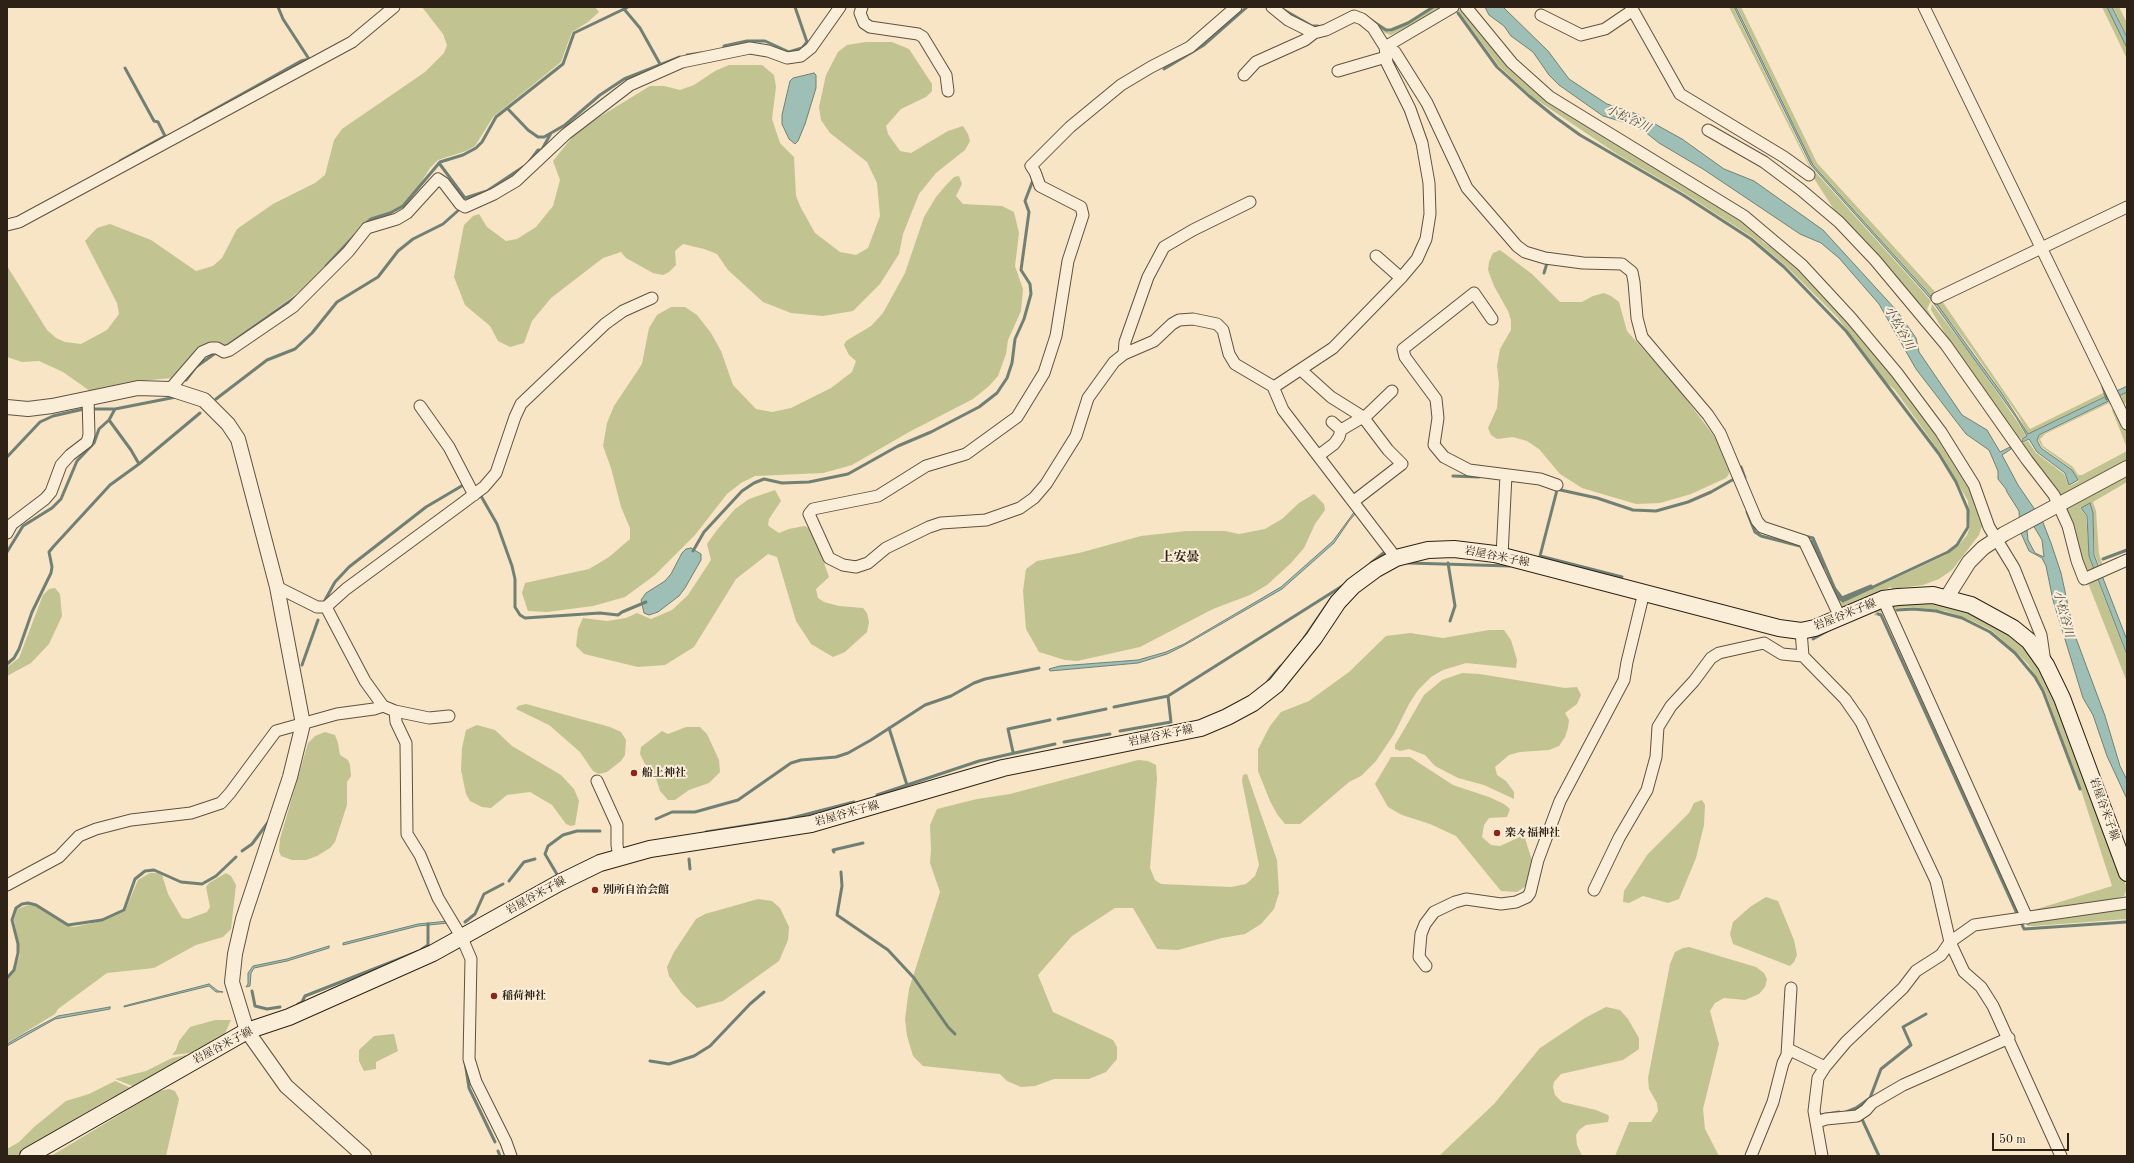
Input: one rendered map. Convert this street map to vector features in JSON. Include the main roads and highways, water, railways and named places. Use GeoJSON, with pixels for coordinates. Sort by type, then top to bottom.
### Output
{"type":"FeatureCollection","features":[{"type":"Feature","properties":{"kind":"main road","name":"岩屋谷米子線"},"geometry":{"type":"LineString","coordinates":[[28,1156],[247,1031],[289,1017],[412,963],[462,938],[566,879],[619,856],[650,849],[811,824],[1009,766],[1201,728],[1227,717],[1253,703],[1276,685],[1314,638],[1338,602],[1359,581],[1376,569],[1396,558],[1428,550],[1454,549],[1502,556],[1779,628],[1801,631],[1815,628],[1883,600],[1933,595],[1947,597],[1972,605],[2013,628],[2028,641],[2046,665],[2062,698],[2127,873]]}},
{"type":"Feature","properties":{"kind":"water","name":"小松谷川"},"geometry":{"type":"Polygon","coordinates":[[[1485,7],[1503,7],[1548,51],[1569,79],[1607,104],[1637,114],[1682,139],[1724,169],[1754,181],[1823,230],[1897,311],[1916,338],[1919,352],[1962,415],[1987,430],[2000,452],[2010,447],[2011,449],[2002,455],[2018,485],[2042,520],[2051,543],[2061,573],[2074,633],[2105,716],[2120,766],[2127,780],[2127,799],[2107,756],[2093,715],[2083,698],[2053,600],[2046,566],[2042,558],[2029,551],[2020,531],[2019,511],[2006,489],[1998,479],[1998,471],[1989,450],[1966,434],[1916,369],[1879,304],[1839,258],[1821,243],[1800,234],[1703,169],[1659,143],[1644,131],[1630,124],[1603,116],[1559,85],[1549,75],[1533,52],[1511,36],[1504,26],[1489,15],[1485,7]],[[2033,525],[2027,530],[2028,540],[2035,553],[2044,557],[2042,540],[2033,525]]]}},
{"type":"Feature","properties":{"kind":"water"},"geometry":{"type":"Polygon","coordinates":[[[1734,7],[1736,7],[1813,165],[1932,297],[2003,395],[2028,434],[2127,386],[2127,392],[2039,435],[2037,440],[2041,448],[2072,470],[2078,480],[2069,485],[2065,473],[2037,452],[2029,439],[2023,442],[2022,439],[2027,436],[2016,417],[1930,298],[1811,165],[1734,7]]]}},
{"type":"Feature","properties":{"kind":"water"},"geometry":{"type":"Polygon","coordinates":[[[2107,7],[2112,7],[2127,37],[2127,48],[2107,7]]]}},
{"type":"Feature","properties":{"kind":"water"},"geometry":{"type":"Polygon","coordinates":[[[814,73],[816,75],[816,88],[805,124],[798,141],[795,144],[789,139],[782,124],[782,115],[790,81],[793,78],[814,73]]]}},
{"type":"Feature","properties":{"kind":"water"},"geometry":{"type":"Polygon","coordinates":[[[2090,503],[2093,513],[2094,555],[2127,640],[2127,655],[2089,556],[2087,516],[2081,508],[2090,503]]]}},
{"type":"Feature","properties":{"kind":"water"},"geometry":{"type":"Polygon","coordinates":[[[1355,511],[1358,514],[1355,514],[1349,521],[1334,543],[1282,589],[1183,646],[1167,654],[1138,663],[1050,671],[1049,669],[1060,666],[1138,660],[1166,652],[1184,644],[1281,587],[1333,541],[1355,511]]]}},
{"type":"Feature","properties":{"kind":"water"},"geometry":{"type":"Polygon","coordinates":[[[691,548],[701,554],[701,560],[685,588],[679,596],[658,612],[649,615],[644,613],[641,600],[646,593],[665,581],[671,574],[682,553],[686,549],[691,548]]]}},
{"type":"Feature","properties":{"kind":"water"},"geometry":{"type":"Polygon","coordinates":[[[449,921],[449,923],[418,926],[343,945],[343,943],[418,924],[449,921]]]}},
{"type":"Feature","properties":{"kind":"water"},"geometry":{"type":"Polygon","coordinates":[[[329,946],[329,948],[287,961],[254,968],[251,973],[250,986],[246,987],[248,984],[248,973],[253,966],[287,959],[329,946]]]}},
{"type":"Feature","properties":{"kind":"water"},"geometry":{"type":"Polygon","coordinates":[[[209,984],[218,991],[223,992],[216,992],[209,986],[124,1007],[124,1006],[209,984]]]}},
{"type":"Feature","properties":{"kind":"water"},"geometry":{"type":"Polygon","coordinates":[[[110,1007],[110,1009],[55,1019],[7,1046],[7,1044],[22,1035],[58,1016],[110,1007]]]}},
{"type":"Feature","properties":{"kind":"waterway"},"geometry":{"type":"LineString","coordinates":[[194,121],[301,61],[309,59],[283,19],[278,7]]}},
{"type":"Feature","properties":{"kind":"waterway"},"geometry":{"type":"LineString","coordinates":[[628,7],[624,9],[640,28],[660,64]]}},
{"type":"Feature","properties":{"kind":"waterway"},"geometry":{"type":"LineString","coordinates":[[724,49],[724,46],[747,41],[765,41],[789,52],[802,48],[807,42],[795,7]]}},
{"type":"Feature","properties":{"kind":"waterway"},"geometry":{"type":"LineString","coordinates":[[1164,69],[1204,45],[1247,7]]}},
{"type":"Feature","properties":{"kind":"waterway"},"geometry":{"type":"LineString","coordinates":[[1365,16],[1386,30],[1391,30],[1408,23],[1433,7]]}},
{"type":"Feature","properties":{"kind":"waterway"},"geometry":{"type":"LineString","coordinates":[[364,225],[371,219],[390,213],[403,206],[440,162],[463,155],[476,148],[482,142],[496,117],[563,64],[574,33],[624,9]]}},
{"type":"Feature","properties":{"kind":"waterway"},"geometry":{"type":"LineString","coordinates":[[1284,10],[1312,26],[1318,26]]}},
{"type":"Feature","properties":{"kind":"waterway"},"geometry":{"type":"LineString","coordinates":[[1458,13],[1497,67],[1555,117],[1580,135],[1683,195],[1751,239],[1784,267],[1846,331],[1939,454],[1956,482],[1968,510],[1968,527],[1957,545],[1948,552],[1843,601],[1838,598],[1831,586]]}},
{"type":"Feature","properties":{"kind":"waterway"},"geometry":{"type":"LineString","coordinates":[[687,55],[701,53]]}},
{"type":"Feature","properties":{"kind":"waterway"},"geometry":{"type":"LineString","coordinates":[[507,108],[528,130],[538,137],[544,137],[565,125],[600,95],[624,79],[680,57]]}},
{"type":"Feature","properties":{"kind":"waterway"},"geometry":{"type":"LineString","coordinates":[[120,161],[165,136],[158,122],[154,121],[125,68]]}},
{"type":"Feature","properties":{"kind":"waterway"},"geometry":{"type":"LineString","coordinates":[[540,153],[551,133]]}},
{"type":"Feature","properties":{"kind":"waterway"},"geometry":{"type":"LineString","coordinates":[[529,162],[538,150],[541,150]]}},
{"type":"Feature","properties":{"kind":"waterway"},"geometry":{"type":"LineString","coordinates":[[439,163],[465,198],[487,191],[523,167]]}},
{"type":"Feature","properties":{"kind":"waterway"},"geometry":{"type":"LineString","coordinates":[[693,551],[704,532],[742,491],[754,483],[764,479],[782,483],[809,482],[848,474],[898,446],[931,432],[979,407],[997,393],[1007,378],[1012,363],[1015,339],[1024,319],[1031,294],[1030,284],[1021,270],[1029,212],[1025,201],[1033,180]]}},
{"type":"Feature","properties":{"kind":"waterway"},"geometry":{"type":"LineString","coordinates":[[216,399],[267,360],[295,349],[312,333],[337,302],[378,277],[398,251],[413,239],[443,224],[461,208]]}},
{"type":"Feature","properties":{"kind":"waterway"},"geometry":{"type":"LineString","coordinates":[[326,266],[355,235]]}},
{"type":"Feature","properties":{"kind":"waterway"},"geometry":{"type":"LineString","coordinates":[[1544,273],[1547,263],[1549,263]]}},
{"type":"Feature","properties":{"kind":"waterway"},"geometry":{"type":"LineString","coordinates":[[225,347],[297,296]]}},
{"type":"Feature","properties":{"kind":"waterway"},"geometry":{"type":"LineString","coordinates":[[186,380],[196,367],[217,352]]}},
{"type":"Feature","properties":{"kind":"waterway"},"geometry":{"type":"LineString","coordinates":[[2103,387],[2107,399]]}},
{"type":"Feature","properties":{"kind":"waterway"},"geometry":{"type":"LineString","coordinates":[[92,409],[115,409],[176,397]]}},
{"type":"Feature","properties":{"kind":"waterway"},"geometry":{"type":"LineString","coordinates":[[7,457],[40,422],[53,416],[84,409]]}},
{"type":"Feature","properties":{"kind":"waterway"},"geometry":{"type":"LineString","coordinates":[[7,552],[23,526],[52,508],[61,499],[77,461],[94,443],[99,429],[109,420],[115,409]]}},
{"type":"Feature","properties":{"kind":"waterway"},"geometry":{"type":"LineString","coordinates":[[7,664],[14,658],[19,649],[32,612],[51,573],[52,567],[49,552],[110,485],[139,464],[200,413]]}},
{"type":"Feature","properties":{"kind":"waterway"},"geometry":{"type":"LineString","coordinates":[[109,420],[131,450],[139,464]]}},
{"type":"Feature","properties":{"kind":"waterway"},"geometry":{"type":"LineString","coordinates":[[1741,467],[1745,478]]}},
{"type":"Feature","properties":{"kind":"waterway"},"geometry":{"type":"LineString","coordinates":[[1453,476],[1479,477]]}},
{"type":"Feature","properties":{"kind":"waterway"},"geometry":{"type":"LineString","coordinates":[[1556,489],[1597,498],[1633,510],[1656,511],[1688,502],[1711,492],[1734,479],[1735,481]]}},
{"type":"Feature","properties":{"kind":"waterway"},"geometry":{"type":"LineString","coordinates":[[325,600],[335,582],[349,567],[426,507],[465,484]]}},
{"type":"Feature","properties":{"kind":"waterway"},"geometry":{"type":"LineString","coordinates":[[1557,490],[1540,556],[1622,577]]}},
{"type":"Feature","properties":{"kind":"waterway"},"geometry":{"type":"LineString","coordinates":[[481,496],[497,524],[512,566],[515,579],[515,607],[520,615],[525,618],[600,613],[618,615],[646,602]]}},
{"type":"Feature","properties":{"kind":"waterway"},"geometry":{"type":"LineString","coordinates":[[1747,512],[1755,532],[1761,536],[1800,546]]}},
{"type":"Feature","properties":{"kind":"waterway"},"geometry":{"type":"LineString","coordinates":[[1804,536],[1813,538],[1835,589],[1842,598],[1871,586],[1872,588]]}},
{"type":"Feature","properties":{"kind":"waterway"},"geometry":{"type":"LineString","coordinates":[[1811,541],[1823,568]]}},
{"type":"Feature","properties":{"kind":"waterway"},"geometry":{"type":"LineString","coordinates":[[2103,559],[2127,550]]}},
{"type":"Feature","properties":{"kind":"waterway"},"geometry":{"type":"LineString","coordinates":[[1371,563],[1386,551]]}},
{"type":"Feature","properties":{"kind":"waterway"},"geometry":{"type":"LineString","coordinates":[[1408,563],[1510,566]]}},
{"type":"Feature","properties":{"kind":"waterway"},"geometry":{"type":"LineString","coordinates":[[1448,563],[1455,606],[1450,621]]}},
{"type":"Feature","properties":{"kind":"waterway"},"geometry":{"type":"LineString","coordinates":[[1114,707],[1168,696],[1347,583]]}},
{"type":"Feature","properties":{"kind":"waterway"},"geometry":{"type":"LineString","coordinates":[[1304,638],[1332,597]]}},
{"type":"Feature","properties":{"kind":"waterway"},"geometry":{"type":"LineString","coordinates":[[1897,610],[1913,609],[1936,611],[1962,618],[1990,632],[2015,653],[2035,677],[2043,691],[2080,789]]}},
{"type":"Feature","properties":{"kind":"waterway"},"geometry":{"type":"LineString","coordinates":[[1878,614],[1881,615],[2024,929],[2126,922]]}},
{"type":"Feature","properties":{"kind":"waterway"},"geometry":{"type":"LineString","coordinates":[[302,665],[318,620]]}},
{"type":"Feature","properties":{"kind":"waterway"},"geometry":{"type":"LineString","coordinates":[[1813,639],[1827,631]]}},
{"type":"Feature","properties":{"kind":"waterway"},"geometry":{"type":"LineString","coordinates":[[1268,681],[1281,666]]}},
{"type":"Feature","properties":{"kind":"waterway"},"geometry":{"type":"LineString","coordinates":[[656,819],[672,812],[695,812],[738,800],[791,763],[801,760],[836,757],[848,753],[925,705],[951,696],[974,683],[985,679],[1039,668]]}},
{"type":"Feature","properties":{"kind":"waterway"},"geometry":{"type":"LineString","coordinates":[[1120,731],[1171,722],[1168,696]]}},
{"type":"Feature","properties":{"kind":"waterway"},"geometry":{"type":"LineString","coordinates":[[1058,719],[1106,709]]}},
{"type":"Feature","properties":{"kind":"waterway"},"geometry":{"type":"LineString","coordinates":[[1013,752],[1008,729],[1050,720]]}},
{"type":"Feature","properties":{"kind":"waterway"},"geometry":{"type":"LineString","coordinates":[[889,728],[907,785]]}},
{"type":"Feature","properties":{"kind":"waterway"},"geometry":{"type":"LineString","coordinates":[[1064,742],[1110,734]]}},
{"type":"Feature","properties":{"kind":"waterway"},"geometry":{"type":"LineString","coordinates":[[877,798],[877,795],[979,761],[1055,744]]}},
{"type":"Feature","properties":{"kind":"waterway"},"geometry":{"type":"LineString","coordinates":[[706,832],[788,819],[854,802]]}},
{"type":"Feature","properties":{"kind":"waterway"},"geometry":{"type":"LineString","coordinates":[[242,851],[252,844],[269,821]]}},
{"type":"Feature","properties":{"kind":"waterway"},"geometry":{"type":"LineString","coordinates":[[558,876],[545,854],[548,846],[563,835],[577,831],[600,831]]}},
{"type":"Feature","properties":{"kind":"waterway"},"geometry":{"type":"LineString","coordinates":[[834,852],[833,850],[863,843]]}},
{"type":"Feature","properties":{"kind":"waterway"},"geometry":{"type":"LineString","coordinates":[[7,978],[14,970],[18,953],[18,944],[12,920],[16,908],[22,904],[28,903],[36,905],[68,925],[102,920],[124,910],[135,879],[145,871],[154,870],[181,882],[202,884],[216,876],[236,857]]}},
{"type":"Feature","properties":{"kind":"waterway"},"geometry":{"type":"LineString","coordinates":[[509,881],[524,862],[535,859]]}},
{"type":"Feature","properties":{"kind":"waterway"},"geometry":{"type":"LineString","coordinates":[[689,859],[690,869]]}},
{"type":"Feature","properties":{"kind":"waterway"},"geometry":{"type":"LineString","coordinates":[[841,872],[842,886],[837,915],[888,950],[914,978],[948,1027],[955,1034]]}},
{"type":"Feature","properties":{"kind":"waterway"},"geometry":{"type":"LineString","coordinates":[[465,922],[475,914],[484,894],[503,884]]}},
{"type":"Feature","properties":{"kind":"waterway"},"geometry":{"type":"LineString","coordinates":[[422,949],[428,945],[428,924]]}},
{"type":"Feature","properties":{"kind":"waterway"},"geometry":{"type":"LineString","coordinates":[[298,1004],[302,1002],[305,996],[417,952]]}},
{"type":"Feature","properties":{"kind":"waterway"},"geometry":{"type":"LineString","coordinates":[[252,991],[255,1006],[267,1009],[280,1007]]}},
{"type":"Feature","properties":{"kind":"waterway"},"geometry":{"type":"LineString","coordinates":[[650,1061],[669,1064],[694,1056],[710,1046],[750,1004],[764,992]]}},
{"type":"Feature","properties":{"kind":"waterway"},"geometry":{"type":"LineString","coordinates":[[1846,1112],[1856,1108],[1870,1098],[1881,1069],[1911,1045],[1903,1027],[1926,1014]]}},
{"type":"Feature","properties":{"kind":"waterway"},"geometry":{"type":"LineString","coordinates":[[465,1062],[469,1088],[495,1142]]}},
{"type":"Feature","properties":{"kind":"waterway"},"geometry":{"type":"LineString","coordinates":[[1821,1115],[1839,1112]]}},
{"type":"Feature","properties":{"kind":"waterway"},"geometry":{"type":"LineString","coordinates":[[1861,1117],[1879,1156]]}},
{"type":"Feature","properties":{"kind":"waterway"},"geometry":{"type":"LineString","coordinates":[[498,1151],[500,1156]]}},
{"type":"Feature","properties":{"kind":"place","name":"船上神社"},"geometry":{"type":"Point","coordinates":[634,773]}},
{"type":"Feature","properties":{"kind":"place","name":"楽々福神社"},"geometry":{"type":"Point","coordinates":[1497,833]}},
{"type":"Feature","properties":{"kind":"place","name":"別所自治会館"},"geometry":{"type":"Point","coordinates":[595,890]}},
{"type":"Feature","properties":{"kind":"place","name":"稲荷神社"},"geometry":{"type":"Point","coordinates":[494,996]}},
{"type":"Feature","properties":{"kind":"district","name":"上安曇"},"geometry":{"type":"Point","coordinates":[1180,558]}}]}
